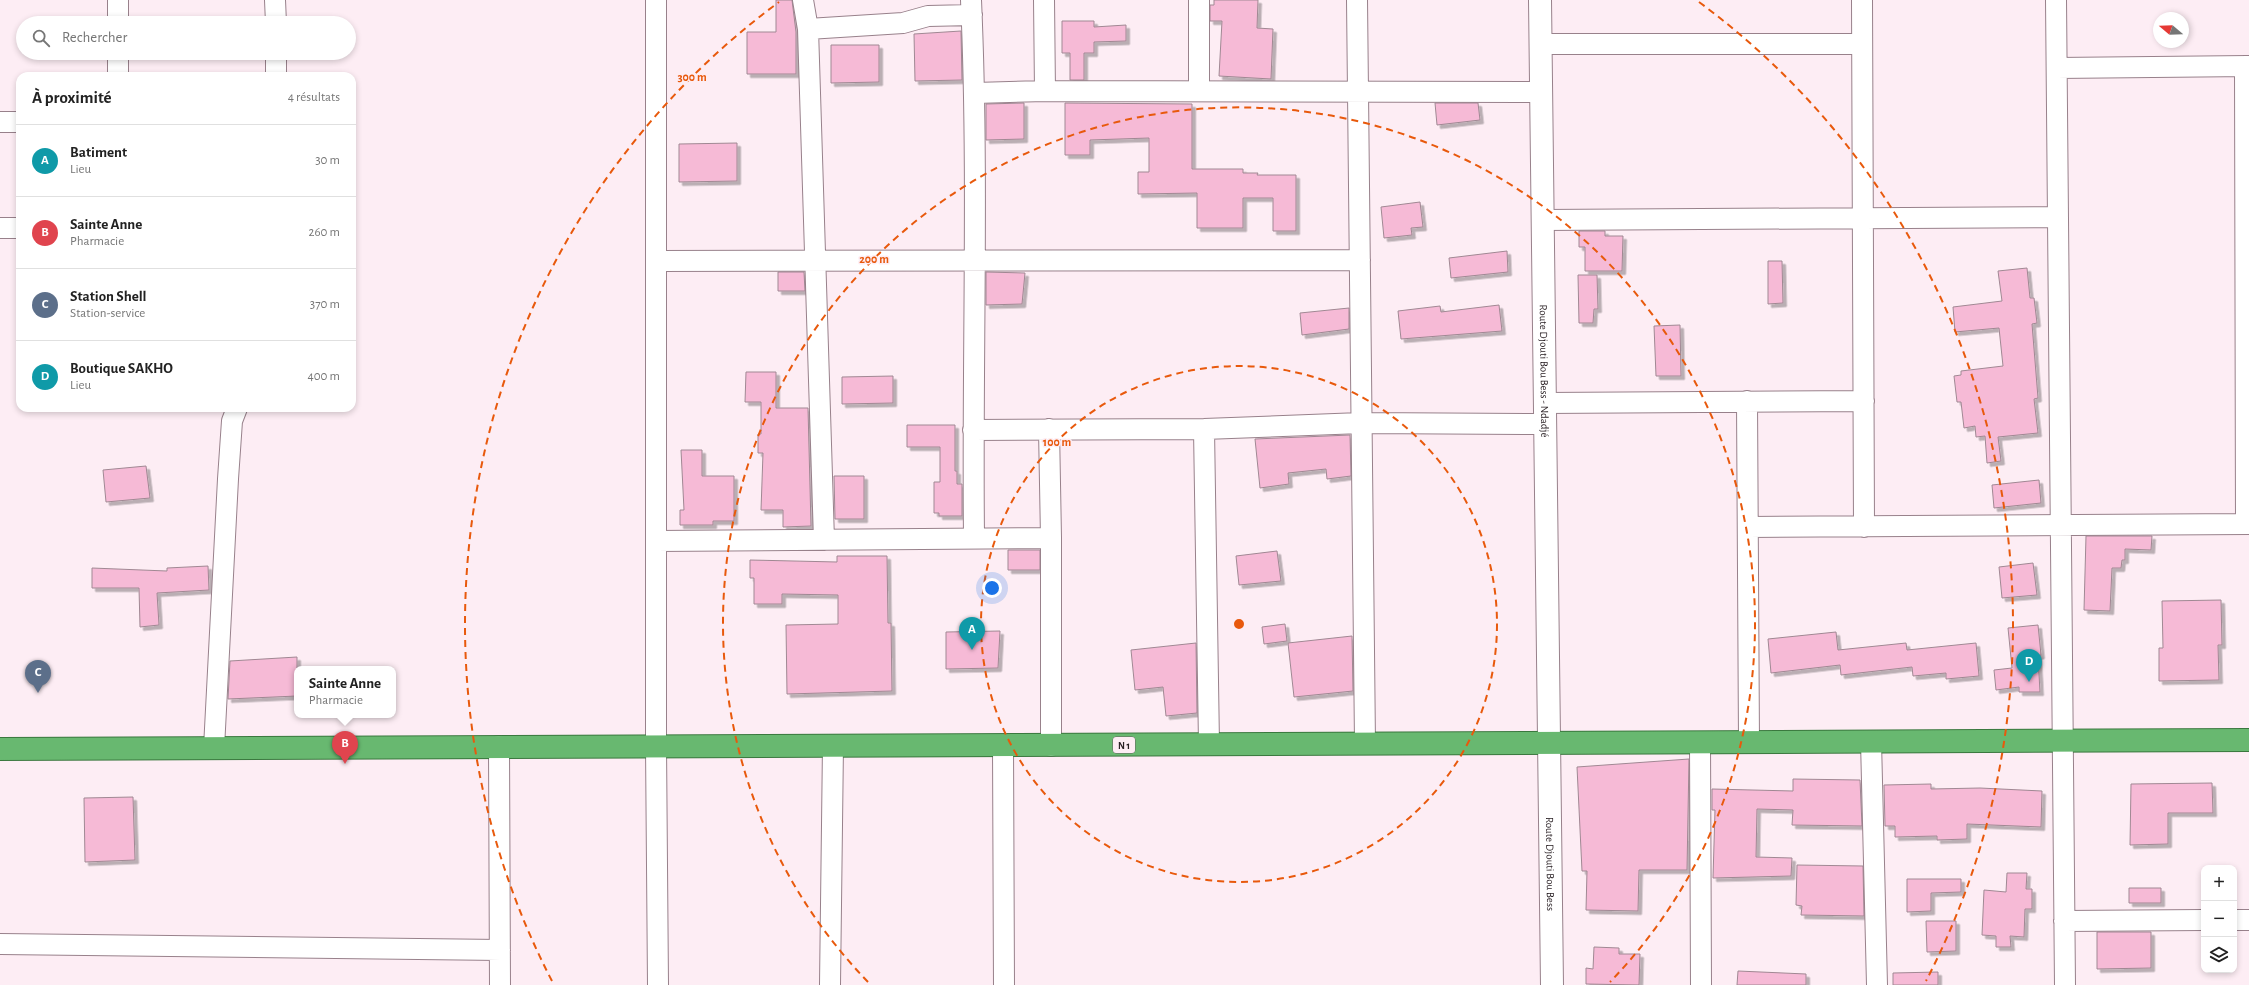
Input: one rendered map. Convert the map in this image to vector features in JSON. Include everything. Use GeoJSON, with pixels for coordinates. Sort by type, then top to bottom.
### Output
{"type":"FeatureCollection","features":[{"type":"Feature","properties":{"kind":"highway","name":"N 1"},"geometry":{"type":"LineString","coordinates":[[0,749],[833,745],[1051,746],[1550,742],[2249,740]]}},
{"type":"Feature","properties":{"kind":"main road","name":"Route Djouti Bou Bess - Ndadjé"},"geometry":{"type":"LineString","coordinates":[[1540,0],[1550,742]]}},
{"type":"Feature","properties":{"kind":"main road","name":"Route Djouti Bou Bess"},"geometry":{"type":"LineString","coordinates":[[1550,742],[1552,985]]}},
{"type":"Feature","properties":{"kind":"street"},"geometry":{"type":"LineString","coordinates":[[118,0],[118,16]]}},
{"type":"Feature","properties":{"kind":"street"},"geometry":{"type":"LineString","coordinates":[[275,0],[276,16]]}},
{"type":"Feature","properties":{"kind":"street"},"geometry":{"type":"LineString","coordinates":[[656,0],[656,746],[658,985]]}},
{"type":"Feature","properties":{"kind":"street"},"geometry":{"type":"LineString","coordinates":[[803,0],[808,29],[814,261],[824,540]]}},
{"type":"Feature","properties":{"kind":"street"},"geometry":{"type":"LineString","coordinates":[[1044,0],[1045,90]]}},
{"type":"Feature","properties":{"kind":"street"},"geometry":{"type":"LineString","coordinates":[[1199,0],[1199,91]]}},
{"type":"Feature","properties":{"kind":"street"},"geometry":{"type":"LineString","coordinates":[[1357,0],[1365,743]]}},
{"type":"Feature","properties":{"kind":"street"},"geometry":{"type":"LineString","coordinates":[[1862,0],[1864,527]]}},
{"type":"Feature","properties":{"kind":"street"},"geometry":{"type":"LineString","coordinates":[[2056,0],[2064,985]]}},
{"type":"Feature","properties":{"kind":"street"},"geometry":{"type":"LineString","coordinates":[[808,29],[903,23],[928,16],[972,8],[975,93],[976,262],[973,430],[974,537]]}},
{"type":"Feature","properties":{"kind":"street"},"geometry":{"type":"LineString","coordinates":[[1540,44],[1862,44]]}},
{"type":"Feature","properties":{"kind":"street"},"geometry":{"type":"LineString","coordinates":[[118,60],[118,72]]}},
{"type":"Feature","properties":{"kind":"street"},"geometry":{"type":"LineString","coordinates":[[276,60],[276,72]]}},
{"type":"Feature","properties":{"kind":"street"},"geometry":{"type":"LineString","coordinates":[[1748,527],[2248,524],[2247,66],[2057,68]]}},
{"type":"Feature","properties":{"kind":"street"},"geometry":{"type":"LineString","coordinates":[[975,93],[1045,90],[1541,92]]}},
{"type":"Feature","properties":{"kind":"street"},"geometry":{"type":"LineString","coordinates":[[0,122],[16,122]]}},
{"type":"Feature","properties":{"kind":"street"},"geometry":{"type":"LineString","coordinates":[[1543,220],[1863,220],[2058,217]]}},
{"type":"Feature","properties":{"kind":"street"},"geometry":{"type":"LineString","coordinates":[[0,228],[16,228]]}},
{"type":"Feature","properties":{"kind":"street"},"geometry":{"type":"LineString","coordinates":[[657,261],[976,262],[1360,260]]}},
{"type":"Feature","properties":{"kind":"street"},"geometry":{"type":"LineString","coordinates":[[1748,401],[1749,742]]}},
{"type":"Feature","properties":{"kind":"street"},"geometry":{"type":"LineString","coordinates":[[1545,403],[1864,401]]}},
{"type":"Feature","properties":{"kind":"street"},"geometry":{"type":"LineString","coordinates":[[214,748],[228,479],[232,421],[235,412]]}},
{"type":"Feature","properties":{"kind":"street"},"geometry":{"type":"LineString","coordinates":[[973,430],[1204,429],[1361,423],[1545,424]]}},
{"type":"Feature","properties":{"kind":"street"},"geometry":{"type":"LineString","coordinates":[[1049,429],[1051,538],[1051,746]]}},
{"type":"Feature","properties":{"kind":"street"},"geometry":{"type":"LineString","coordinates":[[1204,429],[1209,744]]}},
{"type":"Feature","properties":{"kind":"street"},"geometry":{"type":"LineString","coordinates":[[656,541],[974,537],[1051,538]]}},
{"type":"Feature","properties":{"kind":"street"},"geometry":{"type":"LineString","coordinates":[[1871,741],[1877,985]]}},
{"type":"Feature","properties":{"kind":"street"},"geometry":{"type":"LineString","coordinates":[[1700,742],[1701,985]]}},
{"type":"Feature","properties":{"kind":"street"},"geometry":{"type":"LineString","coordinates":[[830,985],[833,745]]}},
{"type":"Feature","properties":{"kind":"street"},"geometry":{"type":"LineString","coordinates":[[499,746],[500,985]]}},
{"type":"Feature","properties":{"kind":"street"},"geometry":{"type":"LineString","coordinates":[[1003,746],[1004,985]]}},
{"type":"Feature","properties":{"kind":"street"},"geometry":{"type":"LineString","coordinates":[[2064,921],[2201,920]]}},
{"type":"Feature","properties":{"kind":"street"},"geometry":{"type":"LineString","coordinates":[[2237,920],[2249,920]]}},
{"type":"Feature","properties":{"kind":"street"},"geometry":{"type":"LineString","coordinates":[[0,944],[500,950]]}},
{"type":"Feature","properties":{"kind":"building"},"geometry":{"type":"Polygon","coordinates":[[[776,0],[792,0],[796,32],[796,74],[747,74],[747,32],[776,32],[776,0]]]}},
{"type":"Feature","properties":{"kind":"building"},"geometry":{"type":"Polygon","coordinates":[[[1214,0],[1258,0],[1257,28],[1273,29],[1271,79],[1219,76],[1222,21],[1210,21],[1210,5],[1214,5],[1214,0]]]}},
{"type":"Feature","properties":{"kind":"building"},"geometry":{"type":"Polygon","coordinates":[[[1062,21],[1094,21],[1094,27],[1126,25],[1126,41],[1094,42],[1094,53],[1084,53],[1084,80],[1070,80],[1070,53],[1062,53],[1062,21]]]}},
{"type":"Feature","properties":{"kind":"building"},"geometry":{"type":"Polygon","coordinates":[[[961,31],[962,80],[915,81],[914,34],[961,31]]]}},
{"type":"Feature","properties":{"kind":"building"},"geometry":{"type":"Polygon","coordinates":[[[831,45],[879,45],[879,82],[831,83],[831,45]]]}},
{"type":"Feature","properties":{"kind":"building"},"geometry":{"type":"Polygon","coordinates":[[[1024,103],[1024,139],[986,140],[986,104],[1024,103]]]}},
{"type":"Feature","properties":{"kind":"building"},"geometry":{"type":"Polygon","coordinates":[[[1065,103],[1192,104],[1192,169],[1243,169],[1243,173],[1258,173],[1257,175],[1296,175],[1296,231],[1273,231],[1273,198],[1243,198],[1243,228],[1197,228],[1197,193],[1138,194],[1138,172],[1149,172],[1149,138],[1090,140],[1090,155],[1065,155],[1065,103]]]}},
{"type":"Feature","properties":{"kind":"building"},"geometry":{"type":"Polygon","coordinates":[[[1435,103],[1478,103],[1480,120],[1437,125],[1435,103]]]}},
{"type":"Feature","properties":{"kind":"building"},"geometry":{"type":"Polygon","coordinates":[[[737,143],[737,181],[679,182],[679,144],[737,143]]]}},
{"type":"Feature","properties":{"kind":"building"},"geometry":{"type":"Polygon","coordinates":[[[1420,202],[1423,227],[1411,228],[1412,235],[1384,238],[1381,207],[1420,202]]]}},
{"type":"Feature","properties":{"kind":"building"},"geometry":{"type":"Polygon","coordinates":[[[1579,231],[1605,231],[1605,236],[1623,236],[1622,271],[1585,271],[1585,247],[1579,247],[1579,231]]]}},
{"type":"Feature","properties":{"kind":"building"},"geometry":{"type":"Polygon","coordinates":[[[1507,251],[1508,272],[1451,278],[1449,258],[1507,251]]]}},
{"type":"Feature","properties":{"kind":"building"},"geometry":{"type":"Polygon","coordinates":[[[1768,261],[1782,261],[1783,303],[1768,304],[1768,261]]]}},
{"type":"Feature","properties":{"kind":"building"},"geometry":{"type":"Polygon","coordinates":[[[2027,268],[2030,298],[2034,298],[2037,323],[2032,324],[2038,398],[2034,399],[2038,433],[1998,437],[2001,461],[1987,463],[1985,436],[1976,437],[1975,426],[1964,428],[1961,402],[1957,402],[1954,376],[1961,375],[1961,371],[2003,366],[1999,328],[1955,332],[1953,307],[2002,301],[1998,271],[2027,268]]]}},
{"type":"Feature","properties":{"kind":"building"},"geometry":{"type":"Polygon","coordinates":[[[778,272],[804,272],[805,291],[778,291],[778,272]]]}},
{"type":"Feature","properties":{"kind":"building"},"geometry":{"type":"Polygon","coordinates":[[[986,272],[1025,273],[1022,304],[986,305],[986,272]]]}},
{"type":"Feature","properties":{"kind":"building"},"geometry":{"type":"Polygon","coordinates":[[[1578,275],[1597,275],[1598,309],[1594,309],[1593,323],[1579,323],[1578,275]]]}},
{"type":"Feature","properties":{"kind":"building"},"geometry":{"type":"Polygon","coordinates":[[[1499,305],[1502,331],[1401,339],[1398,311],[1440,306],[1441,312],[1499,305]]]}},
{"type":"Feature","properties":{"kind":"building"},"geometry":{"type":"Polygon","coordinates":[[[1349,308],[1349,329],[1302,335],[1300,313],[1349,308]]]}},
{"type":"Feature","properties":{"kind":"building"},"geometry":{"type":"Polygon","coordinates":[[[1680,325],[1681,376],[1656,376],[1654,326],[1680,325]]]}},
{"type":"Feature","properties":{"kind":"building"},"geometry":{"type":"Polygon","coordinates":[[[746,372],[776,372],[776,408],[808,408],[811,526],[783,527],[783,510],[761,510],[763,453],[758,453],[758,434],[761,434],[761,402],[745,402],[746,372]]]}},
{"type":"Feature","properties":{"kind":"building"},"geometry":{"type":"Polygon","coordinates":[[[893,376],[893,403],[842,404],[842,377],[893,376]]]}},
{"type":"Feature","properties":{"kind":"building"},"geometry":{"type":"Polygon","coordinates":[[[907,425],[955,425],[955,471],[957,471],[957,484],[962,484],[962,516],[939,516],[939,513],[934,513],[934,482],[940,482],[940,447],[907,447],[907,425]]]}},
{"type":"Feature","properties":{"kind":"building"},"geometry":{"type":"Polygon","coordinates":[[[1350,435],[1351,476],[1327,479],[1326,469],[1288,473],[1289,484],[1260,488],[1255,439],[1350,435]]]}},
{"type":"Feature","properties":{"kind":"building"},"geometry":{"type":"Polygon","coordinates":[[[681,450],[702,450],[702,476],[734,476],[734,521],[713,521],[713,525],[680,525],[680,510],[684,510],[681,450]]]}},
{"type":"Feature","properties":{"kind":"building"},"geometry":{"type":"Polygon","coordinates":[[[146,466],[150,498],[106,502],[103,470],[146,466]]]}},
{"type":"Feature","properties":{"kind":"building"},"geometry":{"type":"Polygon","coordinates":[[[834,476],[864,476],[864,519],[835,519],[834,476]]]}},
{"type":"Feature","properties":{"kind":"building"},"geometry":{"type":"Polygon","coordinates":[[[2039,480],[2041,503],[1994,508],[1992,485],[2039,480]]]}},
{"type":"Feature","properties":{"kind":"building"},"geometry":{"type":"Polygon","coordinates":[[[2086,536],[2152,536],[2151,550],[2125,549],[2125,560],[2122,560],[2121,568],[2112,568],[2110,611],[2084,610],[2086,536]]]}},
{"type":"Feature","properties":{"kind":"building"},"geometry":{"type":"Polygon","coordinates":[[[1008,550],[1040,550],[1040,570],[1008,570],[1008,550]]]}},
{"type":"Feature","properties":{"kind":"building"},"geometry":{"type":"Polygon","coordinates":[[[1277,551],[1281,581],[1239,585],[1236,556],[1277,551]]]}},
{"type":"Feature","properties":{"kind":"building"},"geometry":{"type":"Polygon","coordinates":[[[837,556],[887,556],[888,623],[891,623],[892,691],[787,694],[786,625],[838,624],[838,595],[782,594],[782,604],[754,604],[754,578],[750,578],[750,560],[837,562],[837,556]]]}},
{"type":"Feature","properties":{"kind":"building"},"geometry":{"type":"Polygon","coordinates":[[[2033,563],[2037,595],[2002,598],[1999,567],[2033,563]]]}},
{"type":"Feature","properties":{"kind":"building"},"geometry":{"type":"Polygon","coordinates":[[[208,566],[209,590],[157,593],[159,625],[140,627],[139,588],[92,588],[92,568],[167,571],[167,568],[208,566]]]}},
{"type":"Feature","properties":{"kind":"building"},"geometry":{"type":"Polygon","coordinates":[[[2221,600],[2222,645],[2218,645],[2219,680],[2159,681],[2159,648],[2163,648],[2162,601],[2221,600]]]}},
{"type":"Feature","properties":{"kind":"building"},"geometry":{"type":"Polygon","coordinates":[[[1285,624],[1287,641],[1264,644],[1262,627],[1285,624]]]}},
{"type":"Feature","properties":{"kind":"building"},"geometry":{"type":"Polygon","coordinates":[[[2038,625],[2041,655],[2038,656],[2040,692],[2019,692],[2019,687],[1996,690],[1994,670],[2012,668],[2008,628],[2038,625]]]}},
{"type":"Feature","properties":{"kind":"building"},"geometry":{"type":"Polygon","coordinates":[[[1000,631],[998,668],[946,669],[946,632],[1000,631]]]}},
{"type":"Feature","properties":{"kind":"building"},"geometry":{"type":"Polygon","coordinates":[[[1836,632],[1838,650],[1906,643],[1907,650],[1976,643],[1979,676],[1946,679],[1946,673],[1913,676],[1912,667],[1841,675],[1840,665],[1771,673],[1768,639],[1836,632]]]}},
{"type":"Feature","properties":{"kind":"building"},"geometry":{"type":"Polygon","coordinates":[[[1352,636],[1353,691],[1294,697],[1288,643],[1352,636]]]}},
{"type":"Feature","properties":{"kind":"building"},"geometry":{"type":"Polygon","coordinates":[[[1196,643],[1197,713],[1166,716],[1163,687],[1135,690],[1131,650],[1196,643]]]}},
{"type":"Feature","properties":{"kind":"building"},"geometry":{"type":"Polygon","coordinates":[[[297,657],[297,666],[294,666],[294,696],[228,699],[230,661],[297,657]]]}},
{"type":"Feature","properties":{"kind":"building"},"geometry":{"type":"Polygon","coordinates":[[[1689,759],[1687,870],[1639,870],[1638,911],[1586,910],[1587,871],[1582,871],[1577,767],[1689,759]]]}},
{"type":"Feature","properties":{"kind":"building"},"geometry":{"type":"Polygon","coordinates":[[[1793,779],[1860,780],[1862,826],[1792,825],[1793,810],[1757,809],[1756,857],[1792,858],[1791,876],[1713,878],[1715,810],[1712,810],[1712,789],[1793,791],[1793,779]]]}},
{"type":"Feature","properties":{"kind":"building"},"geometry":{"type":"Polygon","coordinates":[[[2212,783],[2213,813],[2168,813],[2168,844],[2130,845],[2131,784],[2212,783]]]}},
{"type":"Feature","properties":{"kind":"building"},"geometry":{"type":"Polygon","coordinates":[[[1931,784],[1931,789],[1980,788],[2042,791],[2041,827],[1967,824],[1967,839],[1937,840],[1937,836],[1895,837],[1895,826],[1885,826],[1884,785],[1931,784]]]}},
{"type":"Feature","properties":{"kind":"building"},"geometry":{"type":"Polygon","coordinates":[[[133,797],[135,860],[85,862],[84,798],[133,797]]]}},
{"type":"Feature","properties":{"kind":"building"},"geometry":{"type":"Polygon","coordinates":[[[1797,865],[1863,866],[1864,916],[1801,915],[1802,906],[1796,905],[1797,865]]]}},
{"type":"Feature","properties":{"kind":"building"},"geometry":{"type":"Polygon","coordinates":[[[2007,873],[2027,873],[2026,889],[2032,889],[2032,909],[2025,909],[2024,937],[2010,936],[2011,947],[1996,947],[1996,936],[1982,935],[1984,890],[2006,892],[2007,873]]]}},
{"type":"Feature","properties":{"kind":"building"},"geometry":{"type":"Polygon","coordinates":[[[1907,879],[1961,879],[1961,892],[1931,893],[1931,911],[1907,912],[1907,879]]]}},
{"type":"Feature","properties":{"kind":"building"},"geometry":{"type":"Polygon","coordinates":[[[2129,888],[2161,888],[2161,903],[2129,903],[2129,888]]]}},
{"type":"Feature","properties":{"kind":"building"},"geometry":{"type":"Polygon","coordinates":[[[1926,921],[1956,921],[1956,951],[1927,952],[1926,921]]]}},
{"type":"Feature","properties":{"kind":"building"},"geometry":{"type":"Polygon","coordinates":[[[2097,932],[2151,932],[2151,968],[2097,969],[2097,932]]]}},
{"type":"Feature","properties":{"kind":"building"},"geometry":{"type":"Polygon","coordinates":[[[1594,947],[1619,948],[1619,954],[1640,954],[1639,985],[1586,984],[1586,968],[1593,969],[1594,947]]]}},
{"type":"Feature","properties":{"kind":"building"},"geometry":{"type":"Polygon","coordinates":[[[1738,971],[1806,974],[1806,985],[1737,985],[1738,971]]]}},
{"type":"Feature","properties":{"kind":"building"},"geometry":{"type":"Polygon","coordinates":[[[1938,972],[1938,985],[1893,985],[1893,973],[1938,972]]]}},
{"type":"Feature","properties":{"kind":"place","name":"Batiment"},"geometry":{"type":"Point","coordinates":[972,650]}},
{"type":"Feature","properties":{"kind":"place","name":"Boutique SAKHO"},"geometry":{"type":"Point","coordinates":[2029,682]}},
{"type":"Feature","properties":{"kind":"place","name":"Station Shell"},"geometry":{"type":"Point","coordinates":[38,693]}},
{"type":"Feature","properties":{"kind":"place","name":"Sainte Anne"},"geometry":{"type":"Point","coordinates":[345,764]}}]}
